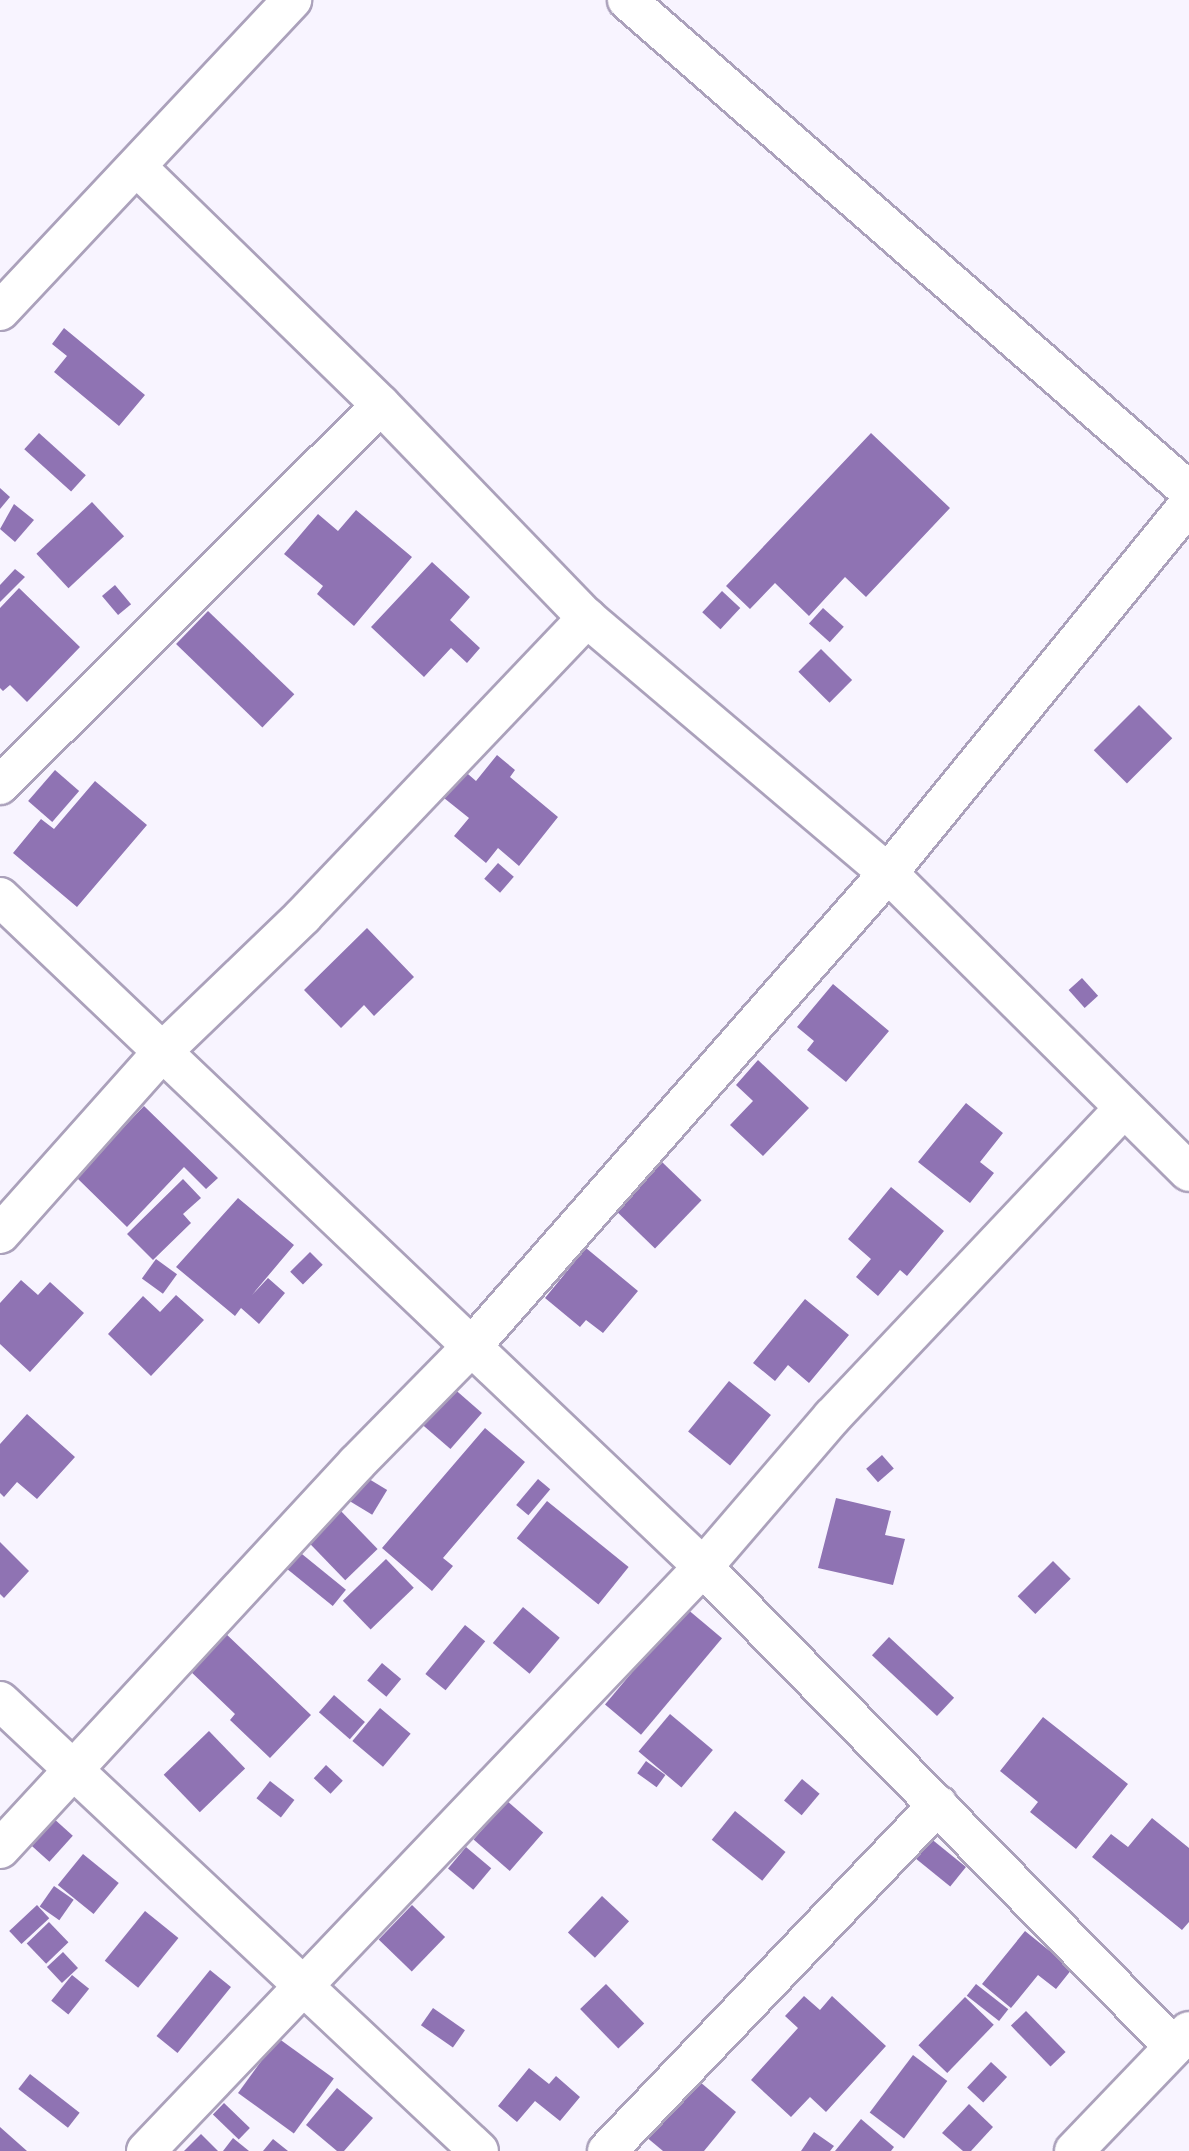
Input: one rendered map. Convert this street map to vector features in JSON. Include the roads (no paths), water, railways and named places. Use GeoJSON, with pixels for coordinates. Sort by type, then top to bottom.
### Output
{"type":"FeatureCollection","features":[{"type":"Feature","properties":{"kind":"street"},"geometry":{"type":"LineString","coordinates":[[0,311],[292,0]]}},
{"type":"Feature","properties":{"kind":"street"},"geometry":{"type":"LineString","coordinates":[[627,0],[1189,491]]}},
{"type":"Feature","properties":{"kind":"street"},"geometry":{"type":"LineString","coordinates":[[137,167],[381,405],[587,618],[888,873],[1189,1172]]}},
{"type":"Feature","properties":{"kind":"street"},"geometry":{"type":"LineString","coordinates":[[0,785],[381,405]]}},
{"type":"Feature","properties":{"kind":"street"},"geometry":{"type":"LineString","coordinates":[[0,1849],[357,1463],[472,1346],[888,873],[1189,504]]}},
{"type":"Feature","properties":{"kind":"street"},"geometry":{"type":"LineString","coordinates":[[0,1234],[165,1049],[313,905],[587,618]]}},
{"type":"Feature","properties":{"kind":"street"},"geometry":{"type":"LineString","coordinates":[[0,897],[165,1049],[703,1567],[938,1805],[1182,2039],[1074,2151]]}},
{"type":"Feature","properties":{"kind":"street"},"geometry":{"type":"LineString","coordinates":[[146,2151],[703,1567],[832,1417],[1124,1108]]}},
{"type":"Feature","properties":{"kind":"street"},"geometry":{"type":"LineString","coordinates":[[0,1701],[72,1773],[307,1985],[479,2151]]}},
{"type":"Feature","properties":{"kind":"street"},"geometry":{"type":"LineString","coordinates":[[607,2151],[938,1805]]}}]}
